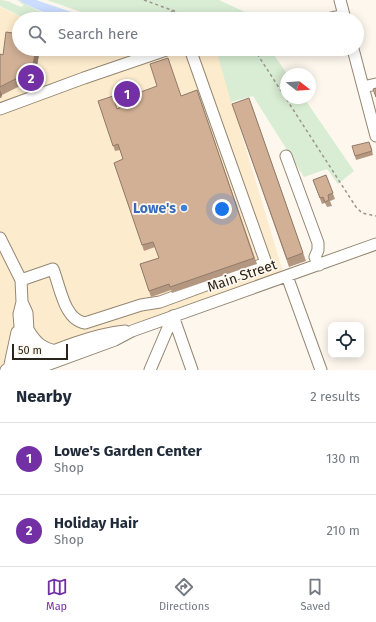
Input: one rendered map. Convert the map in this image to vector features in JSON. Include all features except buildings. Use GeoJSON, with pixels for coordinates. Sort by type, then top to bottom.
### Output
{"type":"FeatureCollection","features":[{"type":"Feature","properties":{"kind":"street"},"geometry":{"type":"LineString","coordinates":[[340,0],[344,12]]}},
{"type":"Feature","properties":{"kind":"street"},"geometry":{"type":"LineString","coordinates":[[0,109],[148,56]]}},
{"type":"Feature","properties":{"kind":"street"},"geometry":{"type":"LineString","coordinates":[[21,280],[53,269],[67,309],[73,318],[78,322],[85,323],[141,305],[160,302],[266,263],[192,56]]}},
{"type":"Feature","properties":{"kind":"street"},"geometry":{"type":"LineString","coordinates":[[355,56],[376,136]]}},
{"type":"Feature","properties":{"kind":"street"},"geometry":{"type":"LineString","coordinates":[[363,87],[376,84]]}},
{"type":"Feature","properties":{"kind":"street"},"geometry":{"type":"LineString","coordinates":[[286,156],[318,243],[318,250],[315,257],[318,265]]}},
{"type":"Feature","properties":{"kind":"street"},"geometry":{"type":"LineString","coordinates":[[0,240],[21,280],[22,302],[19,314],[29,367]]}},
{"type":"Feature","properties":{"kind":"street","name":"Main Street"},"geometry":{"type":"LineString","coordinates":[[132,331],[376,244]]}},
{"type":"Feature","properties":{"kind":"street"},"geometry":{"type":"LineString","coordinates":[[287,276],[320,370]]}},
{"type":"Feature","properties":{"kind":"street"},"geometry":{"type":"LineString","coordinates":[[22,302],[27,313],[29,367]]}},
{"type":"Feature","properties":{"kind":"street"},"geometry":{"type":"LineString","coordinates":[[150,370],[173,316]]}},
{"type":"Feature","properties":{"kind":"street"},"geometry":{"type":"LineString","coordinates":[[173,316],[192,370]]}},
{"type":"Feature","properties":{"kind":"street"},"geometry":{"type":"LineString","coordinates":[[20,322],[7,369],[29,367],[115,340],[132,331]]}},
{"type":"Feature","properties":{"kind":"street"},"geometry":{"type":"LineString","coordinates":[[28,330],[37,343],[56,351]]}},
{"type":"Feature","properties":{"kind":"street"},"geometry":{"type":"LineString","coordinates":[[29,367],[56,351],[112,332],[132,331]]}},
{"type":"Feature","properties":{"kind":"path"},"geometry":{"type":"LineString","coordinates":[[144,0],[176,12]]}},
{"type":"Feature","properties":{"kind":"path"},"geometry":{"type":"LineString","coordinates":[[259,56],[356,207],[362,213],[376,216]]}},
{"type":"Feature","properties":{"kind":"shaded area"},"geometry":{"type":"Polygon","coordinates":[[[0,7],[12,13],[12,56],[218,56],[283,272],[141,322],[108,327],[0,367],[0,7]]]}},
{"type":"Feature","properties":{"kind":"green space"},"geometry":{"type":"Polygon","coordinates":[[[0,0],[3,0],[21,7],[24,5],[17,0],[19,0],[36,10],[43,12],[12,12],[0,6],[0,0]]]}},
{"type":"Feature","properties":{"kind":"green space"},"geometry":{"type":"Polygon","coordinates":[[[36,0],[71,12],[68,12],[36,0]]]}},
{"type":"Feature","properties":{"kind":"green space"},"geometry":{"type":"Polygon","coordinates":[[[47,0],[219,0],[245,12],[81,12],[47,0]]]}},
{"type":"Feature","properties":{"kind":"green space"},"geometry":{"type":"Polygon","coordinates":[[[218,56],[275,56],[283,68],[280,68],[280,104],[308,104],[354,171],[338,184],[327,169],[304,177],[253,96],[231,102],[218,56]]]}},
{"type":"Feature","properties":{"kind":"water"},"geometry":{"type":"Polygon","coordinates":[[[19,0],[36,0],[71,12],[43,12],[19,0]]]}},
{"type":"Feature","properties":{"kind":"place","name":"Holiday Hair"},"geometry":{"type":"Point","coordinates":[31,78]}},
{"type":"Feature","properties":{"kind":"place","name":"Lowe's Garden Center"},"geometry":{"type":"Point","coordinates":[127,94]}},
{"type":"Feature","properties":{"kind":"place","name":"Lowe's"},"geometry":{"type":"Point","coordinates":[184,208]}}]}
